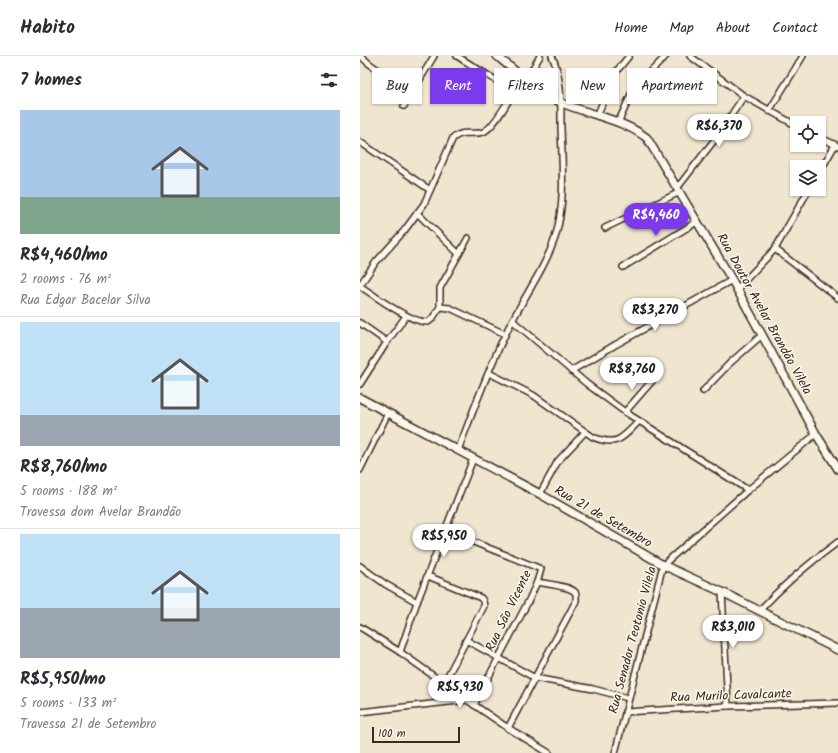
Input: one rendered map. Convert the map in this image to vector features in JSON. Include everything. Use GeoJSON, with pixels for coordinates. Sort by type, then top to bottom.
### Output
{"type":"FeatureCollection","features":[{"type":"Feature","properties":{"kind":"street"},"geometry":{"type":"LineString","coordinates":[[422,75],[434,56]]}},
{"type":"Feature","properties":{"kind":"street"},"geometry":{"type":"LineString","coordinates":[[457,56],[494,79]]}},
{"type":"Feature","properties":{"kind":"street"},"geometry":{"type":"LineString","coordinates":[[497,56],[512,68]]}},
{"type":"Feature","properties":{"kind":"street"},"geometry":{"type":"LineString","coordinates":[[531,68],[540,56]]}},
{"type":"Feature","properties":{"kind":"street"},"geometry":{"type":"LineString","coordinates":[[458,450],[505,334],[546,259],[555,238],[563,194],[559,74],[552,56]]}},
{"type":"Feature","properties":{"kind":"street"},"geometry":{"type":"LineString","coordinates":[[597,116],[615,73],[629,56]]}},
{"type":"Feature","properties":{"kind":"street"},"geometry":{"type":"LineString","coordinates":[[558,100],[618,123],[633,90],[666,56]]}},
{"type":"Feature","properties":{"kind":"street"},"geometry":{"type":"LineString","coordinates":[[690,56],[744,96],[790,122]]}},
{"type":"Feature","properties":{"kind":"street"},"geometry":{"type":"LineString","coordinates":[[769,110],[803,56]]}},
{"type":"Feature","properties":{"kind":"street"},"geometry":{"type":"LineString","coordinates":[[363,57],[376,68]]}},
{"type":"Feature","properties":{"kind":"street"},"geometry":{"type":"LineString","coordinates":[[605,228],[679,190],[744,96]]}},
{"type":"Feature","properties":{"kind":"street"},"geometry":{"type":"LineString","coordinates":[[468,238],[440,288],[440,307],[432,319],[428,322],[424,323],[406,316],[360,286],[376,262],[404,231],[424,204],[453,138],[458,134],[479,133],[489,128],[505,104]]}},
{"type":"Feature","properties":{"kind":"street","name":"Rua Doutor Avelar Brandão Vilela"},"geometry":{"type":"LineString","coordinates":[[618,123],[641,133],[654,147],[732,280],[816,434],[838,468]]}},
{"type":"Feature","properties":{"kind":"street"},"geometry":{"type":"LineString","coordinates":[[826,140],[837,146],[826,162]]}},
{"type":"Feature","properties":{"kind":"street"},"geometry":{"type":"LineString","coordinates":[[360,142],[430,190]]}},
{"type":"Feature","properties":{"kind":"street"},"geometry":{"type":"LineString","coordinates":[[737,289],[775,250],[805,196]]}},
{"type":"Feature","properties":{"kind":"street"},"geometry":{"type":"LineString","coordinates":[[417,213],[459,254]]}},
{"type":"Feature","properties":{"kind":"street"},"geometry":{"type":"LineString","coordinates":[[623,267],[698,221]]}},
{"type":"Feature","properties":{"kind":"street"},"geometry":{"type":"LineString","coordinates":[[775,250],[838,298]]}},
{"type":"Feature","properties":{"kind":"street"},"geometry":{"type":"LineString","coordinates":[[572,371],[615,345],[732,280]]}},
{"type":"Feature","properties":{"kind":"street"},"geometry":{"type":"LineString","coordinates":[[440,307],[450,308],[505,334]]}},
{"type":"Feature","properties":{"kind":"street"},"geometry":{"type":"LineString","coordinates":[[360,384],[406,316]]}},
{"type":"Feature","properties":{"kind":"street"},"geometry":{"type":"LineString","coordinates":[[513,321],[572,371],[625,412],[748,490]]}},
{"type":"Feature","properties":{"kind":"street"},"geometry":{"type":"LineString","coordinates":[[360,323],[387,342]]}},
{"type":"Feature","properties":{"kind":"street"},"geometry":{"type":"LineString","coordinates":[[704,392],[730,363],[762,335]]}},
{"type":"Feature","properties":{"kind":"street"},"geometry":{"type":"LineString","coordinates":[[489,373],[532,395],[585,432],[601,440],[614,442],[622,438],[639,421]]}},
{"type":"Feature","properties":{"kind":"street"},"geometry":{"type":"LineString","coordinates":[[625,412],[652,381]]}},
{"type":"Feature","properties":{"kind":"street","name":"Rua 21 de Setembro"},"geometry":{"type":"LineString","coordinates":[[360,398],[540,494],[662,565],[722,592],[838,650]]}},
{"type":"Feature","properties":{"kind":"street"},"geometry":{"type":"LineString","coordinates":[[360,470],[388,413]]}},
{"type":"Feature","properties":{"kind":"street"},"geometry":{"type":"LineString","coordinates":[[540,494],[558,461],[585,432]]}},
{"type":"Feature","properties":{"kind":"street","name":"Rua Senador Teotonio Vilela"},"geometry":{"type":"LineString","coordinates":[[615,753],[662,565],[748,490],[816,434]]}},
{"type":"Feature","properties":{"kind":"street"},"geometry":{"type":"LineString","coordinates":[[400,652],[417,602],[473,459]]}},
{"type":"Feature","properties":{"kind":"street","name":"Rua São Vicente"},"geometry":{"type":"LineString","coordinates":[[446,531],[541,569],[537,582],[474,704]]}},
{"type":"Feature","properties":{"kind":"street"},"geometry":{"type":"LineString","coordinates":[[759,611],[785,584],[838,542]]}},
{"type":"Feature","properties":{"kind":"street"},"geometry":{"type":"LineString","coordinates":[[360,566],[385,584],[417,602]]}},
{"type":"Feature","properties":{"kind":"street"},"geometry":{"type":"LineString","coordinates":[[428,576],[481,598],[484,606],[444,683]]}},
{"type":"Feature","properties":{"kind":"street"},"geometry":{"type":"LineString","coordinates":[[508,728],[536,678],[576,601],[577,596],[574,591],[569,589],[537,582]]}},
{"type":"Feature","properties":{"kind":"street"},"geometry":{"type":"LineString","coordinates":[[722,592],[728,706]]}},
{"type":"Feature","properties":{"kind":"street"},"geometry":{"type":"LineString","coordinates":[[360,627],[400,652],[508,728],[549,753]]}},
{"type":"Feature","properties":{"kind":"street"},"geometry":{"type":"LineString","coordinates":[[466,640],[536,678],[593,689],[628,698]]}},
{"type":"Feature","properties":{"kind":"street"},"geometry":{"type":"LineString","coordinates":[[360,712],[467,700]]}},
{"type":"Feature","properties":{"kind":"street","name":"Rua Murilo Cavalcante"},"geometry":{"type":"LineString","coordinates":[[625,712],[728,706],[838,703]]}}]}
